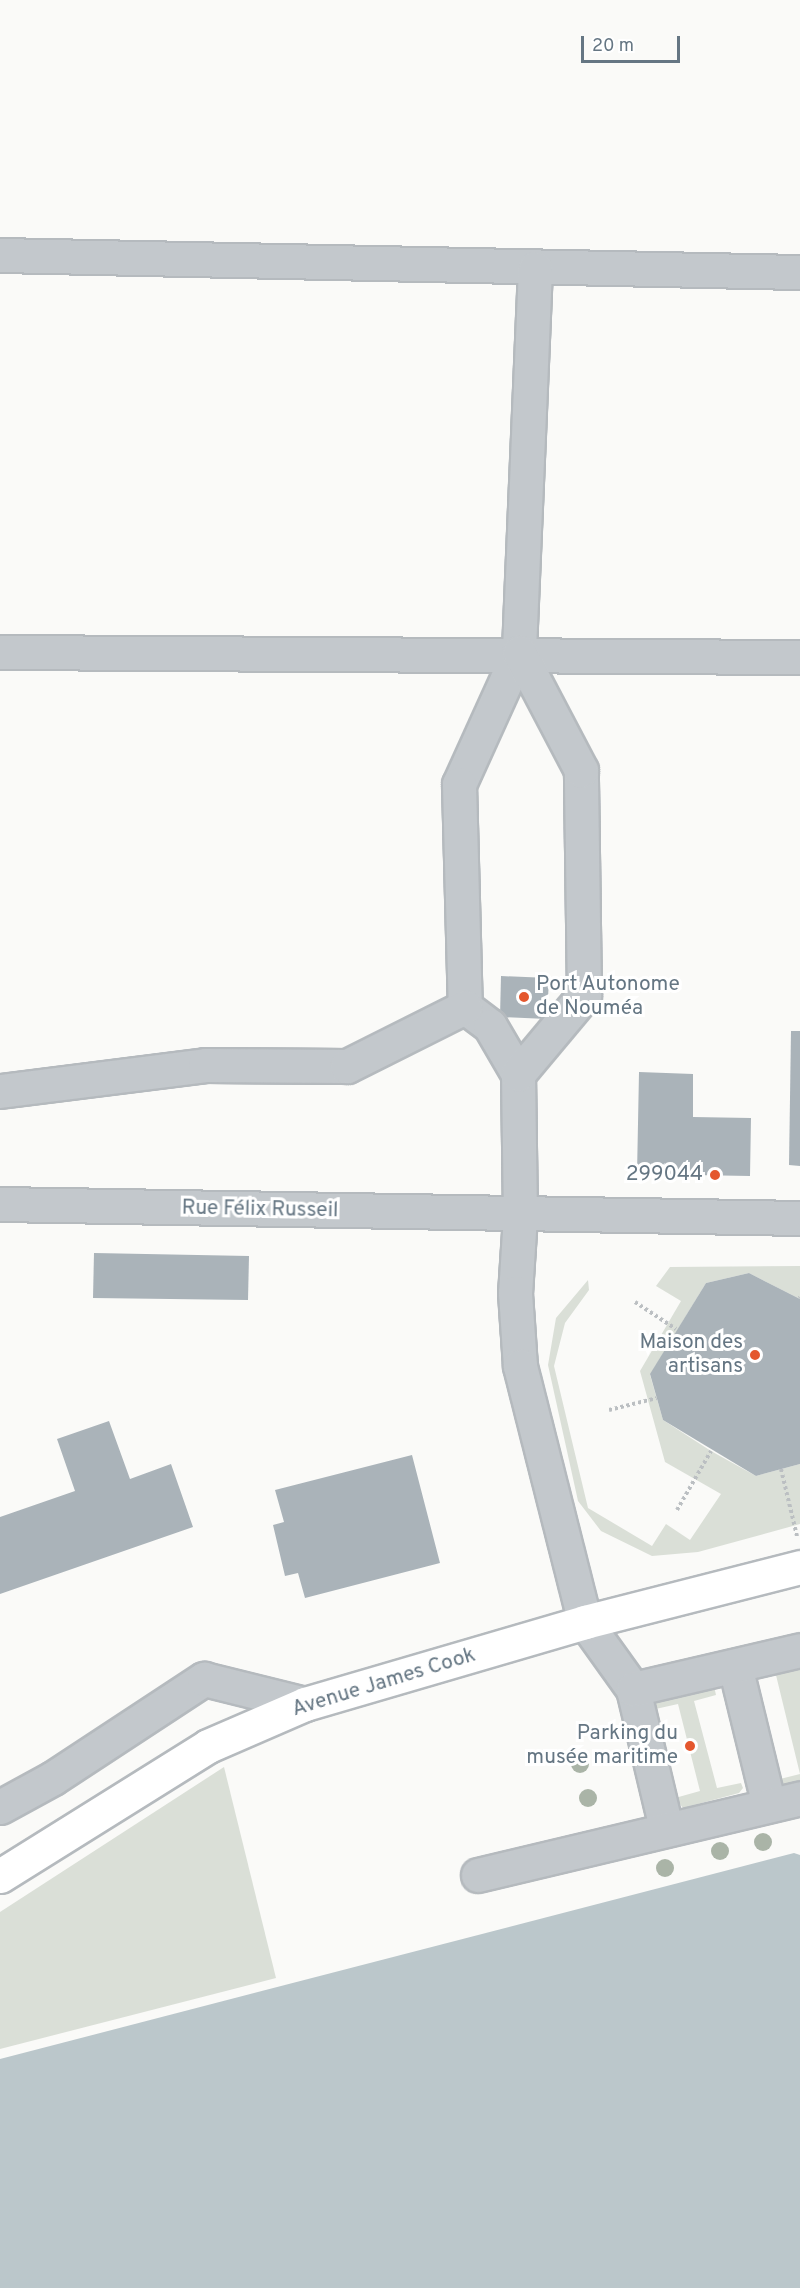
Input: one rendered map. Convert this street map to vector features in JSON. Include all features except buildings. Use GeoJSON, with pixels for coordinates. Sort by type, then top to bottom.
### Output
{"type":"FeatureCollection","features":[{"type":"Feature","properties":{"kind":"main road","name":"Avenue James Cook"},"geometry":{"type":"LineString","coordinates":[[0,1876],[208,1746],[305,1704],[585,1622],[800,1568]]}},
{"type":"Feature","properties":{"kind":"street"},"geometry":{"type":"LineString","coordinates":[[0,255],[800,272]]}},
{"type":"Feature","properties":{"kind":"street"},"geometry":{"type":"LineString","coordinates":[[465,1007],[459,784],[519,652],[535,268]]}},
{"type":"Feature","properties":{"kind":"street"},"geometry":{"type":"LineString","coordinates":[[0,652],[519,652],[800,657]]}},
{"type":"Feature","properties":{"kind":"street"},"geometry":{"type":"LineString","coordinates":[[518,1074],[584,995],[580,770],[519,652]]}},
{"type":"Feature","properties":{"kind":"street"},"geometry":{"type":"LineString","coordinates":[[465,1007],[490,1026],[518,1074],[520,1216],[515,1293],[520,1366],[585,1622],[633,1689],[666,1828]]}},
{"type":"Feature","properties":{"kind":"street"},"geometry":{"type":"LineString","coordinates":[[0,1091],[205,1065],[347,1066],[465,1007]]}},
{"type":"Feature","properties":{"kind":"street","name":"Rue Félix Russeil"},"geometry":{"type":"LineString","coordinates":[[0,1204],[520,1216],[800,1218]]}},
{"type":"Feature","properties":{"kind":"street"},"geometry":{"type":"LineString","coordinates":[[633,1689],[800,1650]]}},
{"type":"Feature","properties":{"kind":"street"},"geometry":{"type":"LineString","coordinates":[[478,1875],[784,1801],[735,1666]]}},
{"type":"Feature","properties":{"kind":"street"},"geometry":{"type":"LineString","coordinates":[[0,1807],[53,1778],[204,1679],[305,1704]]}},
{"type":"Feature","properties":{"kind":"path"},"geometry":{"type":"LineString","coordinates":[[635,1302],[676,1329]]}},
{"type":"Feature","properties":{"kind":"path"},"geometry":{"type":"LineString","coordinates":[[609,1410],[657,1398]]}},
{"type":"Feature","properties":{"kind":"path"},"geometry":{"type":"LineString","coordinates":[[677,1510],[711,1451]]}},
{"type":"Feature","properties":{"kind":"path"},"geometry":{"type":"LineString","coordinates":[[781,1469],[800,1549]]}},
{"type":"Feature","properties":{"kind":"shaded area"},"geometry":{"type":"Polygon","coordinates":[[[800,1266],[800,1299],[749,1273],[706,1283],[650,1375],[663,1420],[711,1451],[756,1476],[800,1464],[800,1524],[698,1552],[652,1556],[601,1531],[578,1501],[548,1365],[556,1318],[588,1280],[589,1290],[565,1323],[554,1366],[588,1508],[652,1546],[666,1524],[690,1540],[721,1494],[665,1462],[640,1371],[681,1301],[656,1286],[670,1267],[800,1266]]]}},
{"type":"Feature","properties":{"kind":"shaded area"},"geometry":{"type":"Polygon","coordinates":[[[800,1664],[800,1774],[775,1671],[800,1664]]]}},
{"type":"Feature","properties":{"kind":"shaded area"},"geometry":{"type":"Polygon","coordinates":[[[714,1686],[716,1695],[694,1701],[717,1788],[741,1783],[743,1788],[739,1793],[683,1808],[675,1798],[700,1791],[678,1704],[651,1710],[651,1697],[714,1686]]]}},
{"type":"Feature","properties":{"kind":"shaded area"},"geometry":{"type":"Polygon","coordinates":[[[224,1767],[276,1978],[0,2049],[0,1912],[224,1767]]]}},
{"type":"Feature","properties":{"kind":"shaded area"},"geometry":{"type":"Polygon","coordinates":[[[800,1774],[800,1785],[779,1786],[776,1780],[800,1774]]]}},
{"type":"Feature","properties":{"kind":"shaded area"},"geometry":{"type":"Polygon","coordinates":[[[794,1853],[800,1855],[800,2288],[0,2288],[0,2059],[794,1853]]]}},
{"type":"Feature","properties":{"kind":"place","name":"Port Autonome de Nouméa"},"geometry":{"type":"Point","coordinates":[524,997]}},
{"type":"Feature","properties":{"kind":"place","name":"299044"},"geometry":{"type":"Point","coordinates":[715,1175]}},
{"type":"Feature","properties":{"kind":"place","name":"Maison des artisans"},"geometry":{"type":"Point","coordinates":[755,1355]}},
{"type":"Feature","properties":{"kind":"place","name":"Parking du musée maritime"},"geometry":{"type":"Point","coordinates":[690,1746]}}]}
